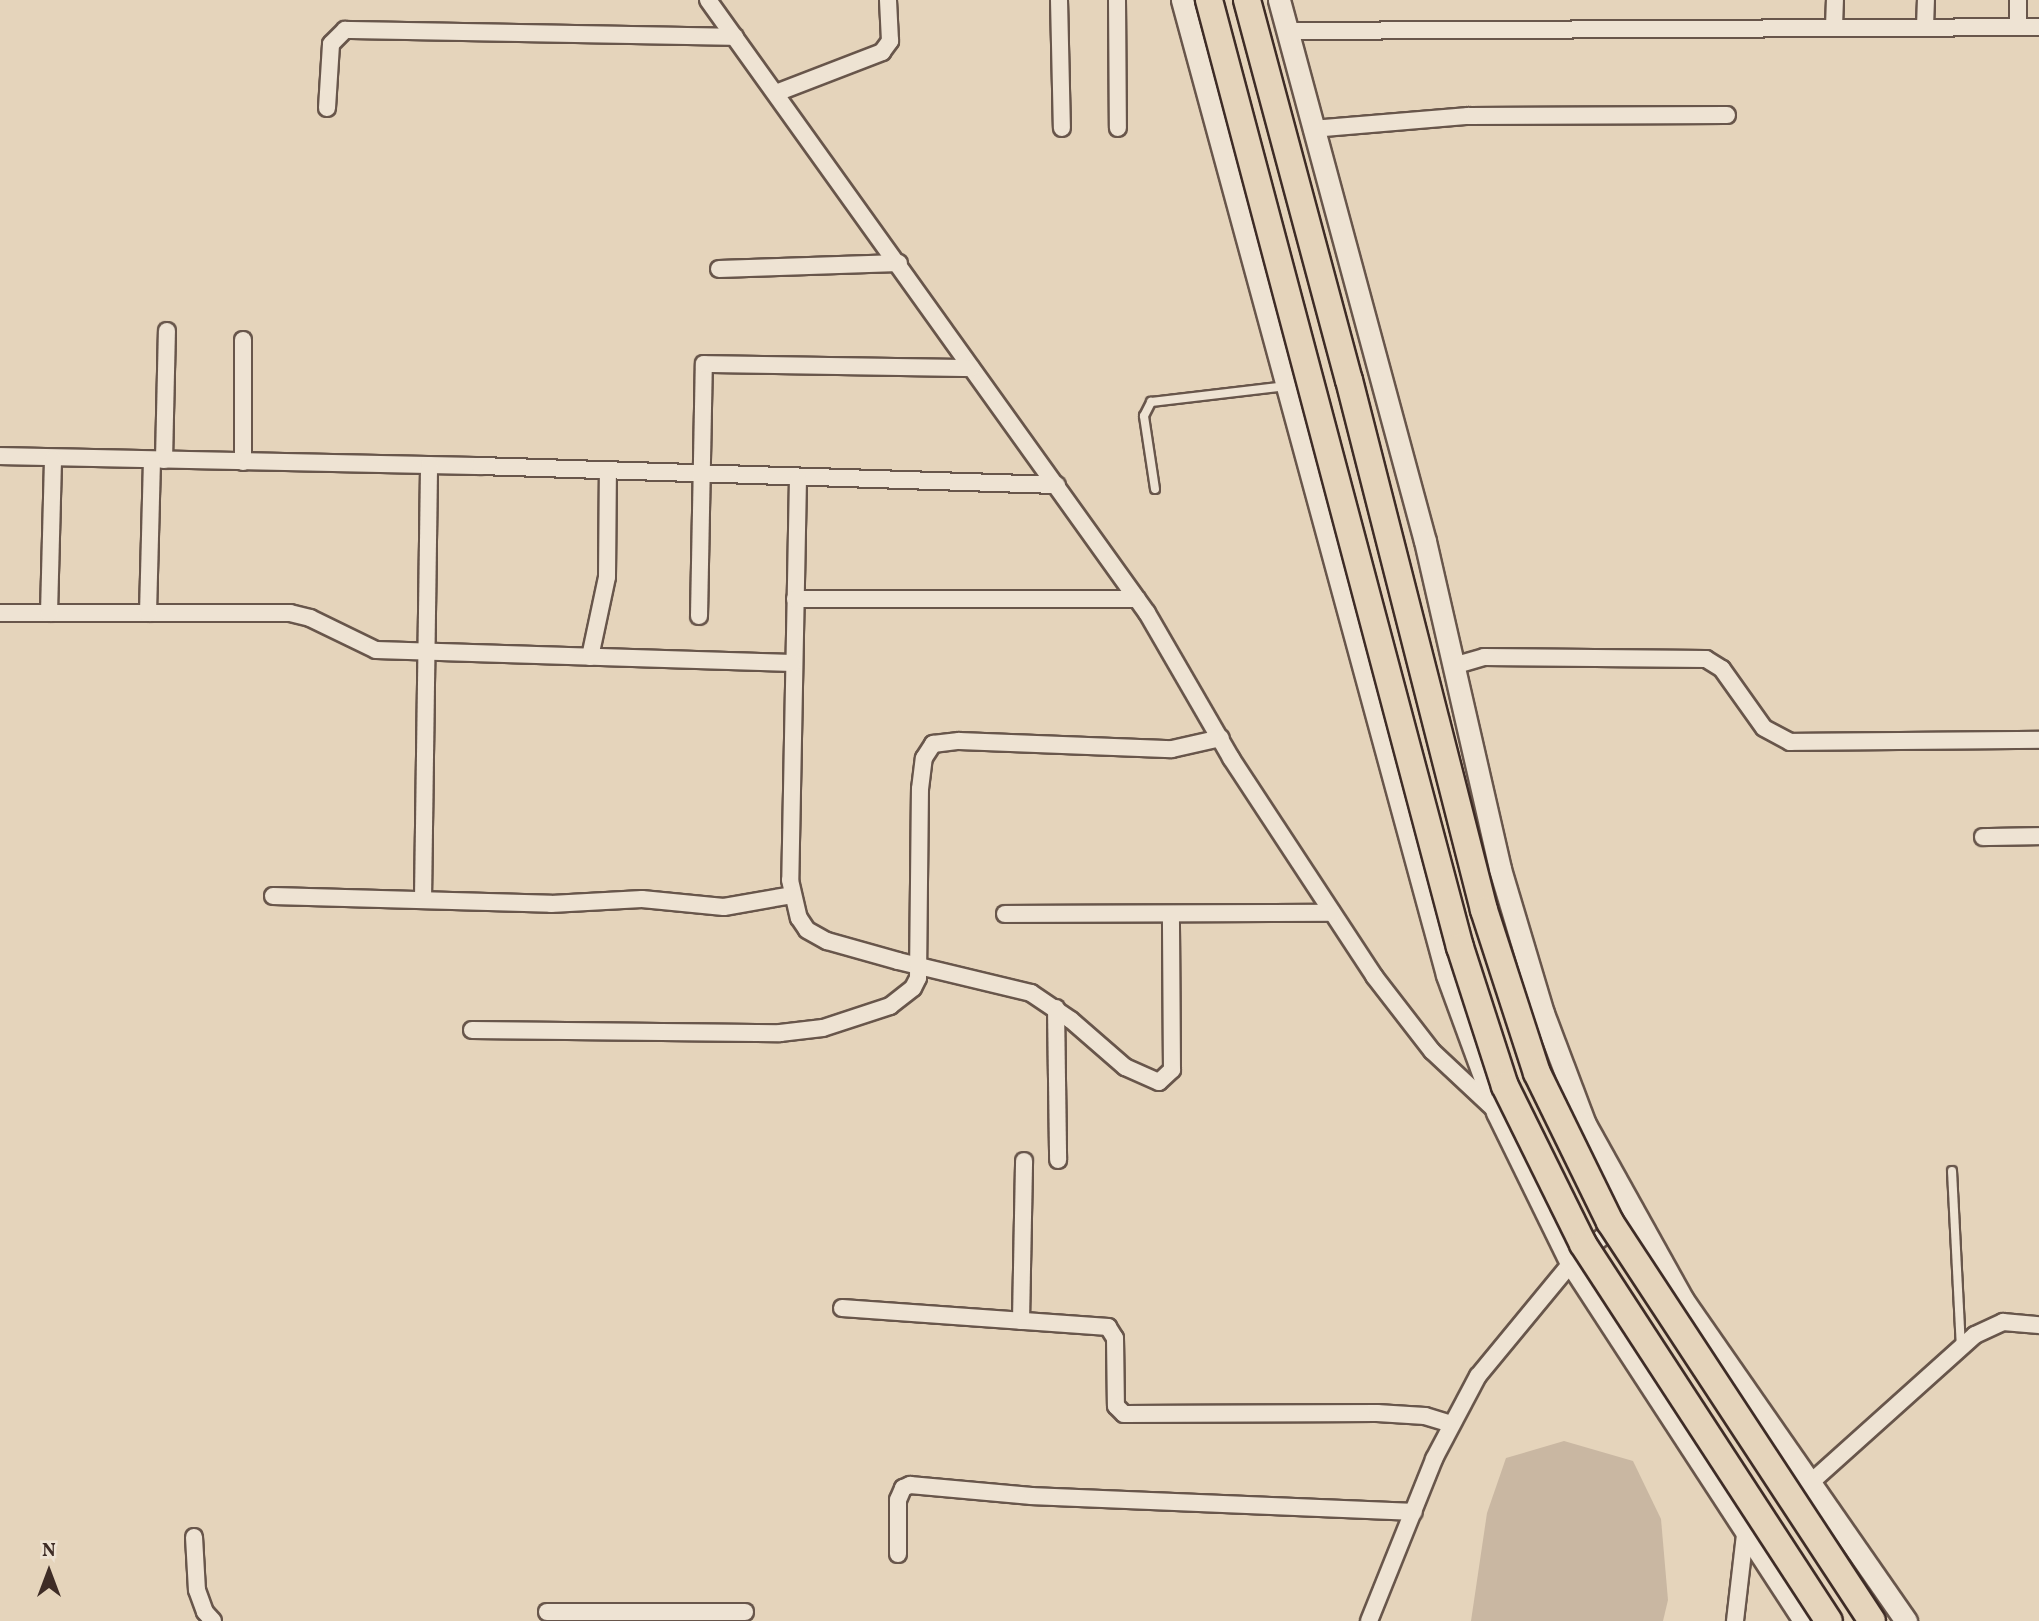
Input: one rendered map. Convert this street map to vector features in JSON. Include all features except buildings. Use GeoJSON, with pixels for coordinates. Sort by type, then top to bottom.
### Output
{"type":"FeatureCollection","features":[{"type":"Feature","properties":{"kind":"highway"},"geometry":{"type":"LineString","coordinates":[[1209,0],[1460,947],[1505,1086],[1583,1244],[1829,1621]]}},
{"type":"Feature","properties":{"kind":"highway"},"geometry":{"type":"LineString","coordinates":[[1247,0],[1353,393],[1484,910],[1537,1073],[1610,1222],[1872,1621]]}},
{"type":"Feature","properties":{"kind":"main road"},"geometry":{"type":"LineString","coordinates":[[1182,0],[1447,975],[1497,1112],[1571,1263],[1804,1621]]}},
{"type":"Feature","properties":{"kind":"main road"},"geometry":{"type":"LineString","coordinates":[[1279,0],[1425,541],[1500,869],[1543,1013],[1586,1124],[1684,1300],[1906,1621]]}},
{"type":"Feature","properties":{"kind":"street"},"geometry":{"type":"LineString","coordinates":[[708,0],[1138,599],[1221,738],[1332,913],[1405,1019],[1497,1112]]}},
{"type":"Feature","properties":{"kind":"street"},"geometry":{"type":"LineString","coordinates":[[776,93],[886,49],[888,0]]}},
{"type":"Feature","properties":{"kind":"street"},"geometry":{"type":"LineString","coordinates":[[1059,0],[1062,128]]}},
{"type":"Feature","properties":{"kind":"street"},"geometry":{"type":"LineString","coordinates":[[1117,0],[1118,128]]}},
{"type":"Feature","properties":{"kind":"street"},"geometry":{"type":"LineString","coordinates":[[1834,27],[1835,0]]}},
{"type":"Feature","properties":{"kind":"street"},"geometry":{"type":"LineString","coordinates":[[1925,27],[1926,0]]}},
{"type":"Feature","properties":{"kind":"street"},"geometry":{"type":"LineString","coordinates":[[2018,0],[2018,27]]}},
{"type":"Feature","properties":{"kind":"street"},"geometry":{"type":"LineString","coordinates":[[1287,32],[2039,27]]}},
{"type":"Feature","properties":{"kind":"street"},"geometry":{"type":"LineString","coordinates":[[327,108],[331,44],[345,30],[734,37]]}},
{"type":"Feature","properties":{"kind":"street"},"geometry":{"type":"LineString","coordinates":[[1312,129],[1468,116],[1727,115]]}},
{"type":"Feature","properties":{"kind":"street"},"geometry":{"type":"LineString","coordinates":[[719,269],[899,263]]}},
{"type":"Feature","properties":{"kind":"street"},"geometry":{"type":"LineString","coordinates":[[148,612],[167,331]]}},
{"type":"Feature","properties":{"kind":"street"},"geometry":{"type":"LineString","coordinates":[[243,340],[243,462]]}},
{"type":"Feature","properties":{"kind":"street"},"geometry":{"type":"LineString","coordinates":[[699,616],[704,364],[971,368]]}},
{"type":"Feature","properties":{"kind":"street"},"geometry":{"type":"LineString","coordinates":[[0,456],[429,465],[1057,485]]}},
{"type":"Feature","properties":{"kind":"street"},"geometry":{"type":"LineString","coordinates":[[49,613],[53,459]]}},
{"type":"Feature","properties":{"kind":"street"},"geometry":{"type":"LineString","coordinates":[[423,899],[429,650],[429,465]]}},
{"type":"Feature","properties":{"kind":"street"},"geometry":{"type":"LineString","coordinates":[[590,657],[607,577],[608,471]]}},
{"type":"Feature","properties":{"kind":"street"},"geometry":{"type":"LineString","coordinates":[[797,478],[792,895],[807,930],[827,941],[1031,993],[1056,1008],[1125,1067],[1146,1079],[1159,1082],[1168,1077],[1172,1070],[1171,914]]}},
{"type":"Feature","properties":{"kind":"street"},"geometry":{"type":"LineString","coordinates":[[795,599],[1138,599]]}},
{"type":"Feature","properties":{"kind":"street"},"geometry":{"type":"LineString","coordinates":[[0,613],[290,613],[376,650],[793,663]]}},
{"type":"Feature","properties":{"kind":"street"},"geometry":{"type":"LineString","coordinates":[[1453,666],[1484,657],[1706,659],[1723,669],[1764,728],[1790,742],[2039,740]]}},
{"type":"Feature","properties":{"kind":"street"},"geometry":{"type":"LineString","coordinates":[[472,1030],[780,1033],[823,1028],[897,1001],[913,989],[918,966],[920,789],[924,758],[933,744],[958,741],[1172,748],[1221,738]]}},
{"type":"Feature","properties":{"kind":"street"},"geometry":{"type":"LineString","coordinates":[[1983,837],[2039,836]]}},
{"type":"Feature","properties":{"kind":"street"},"geometry":{"type":"LineString","coordinates":[[273,896],[551,904],[642,899],[724,907],[792,895]]}},
{"type":"Feature","properties":{"kind":"street"},"geometry":{"type":"LineString","coordinates":[[1005,914],[1332,913]]}},
{"type":"Feature","properties":{"kind":"street"},"geometry":{"type":"LineString","coordinates":[[1056,1008],[1058,1160]]}},
{"type":"Feature","properties":{"kind":"street"},"geometry":{"type":"LineString","coordinates":[[1021,1321],[1024,1161]]}},
{"type":"Feature","properties":{"kind":"street"},"geometry":{"type":"LineString","coordinates":[[1369,1621],[1452,1424],[1490,1357],[1571,1263],[1634,1211]]}},
{"type":"Feature","properties":{"kind":"street"},"geometry":{"type":"LineString","coordinates":[[842,1308],[1099,1324],[1114,1331],[1115,1399],[1124,1413],[1377,1413],[1425,1416],[1452,1424]]}},
{"type":"Feature","properties":{"kind":"street"},"geometry":{"type":"LineString","coordinates":[[1810,1483],[1961,1347],[2003,1322],[2039,1325]]}},
{"type":"Feature","properties":{"kind":"street"},"geometry":{"type":"LineString","coordinates":[[898,1555],[898,1500],[903,1488],[910,1485],[1044,1497],[1414,1512]]}},
{"type":"Feature","properties":{"kind":"street"},"geometry":{"type":"LineString","coordinates":[[1735,1621],[1745,1534]]}},
{"type":"Feature","properties":{"kind":"street"},"geometry":{"type":"LineString","coordinates":[[194,1537],[200,1604],[214,1621]]}},
{"type":"Feature","properties":{"kind":"street"},"geometry":{"type":"LineString","coordinates":[[547,1612],[622,1617],[745,1612]]}},
{"type":"Feature","properties":{"kind":"lane"},"geometry":{"type":"LineString","coordinates":[[1155,489],[1144,416],[1151,402],[1287,386]]}},
{"type":"Feature","properties":{"kind":"lane"},"geometry":{"type":"LineString","coordinates":[[1952,1171],[1961,1347]]}},
{"type":"Feature","properties":{"kind":"shaded area"},"geometry":{"type":"Polygon","coordinates":[[[1564,1441],[1633,1461],[1661,1519],[1668,1600],[1663,1621],[1471,1621],[1487,1513],[1506,1458],[1564,1441]]]}}]}
